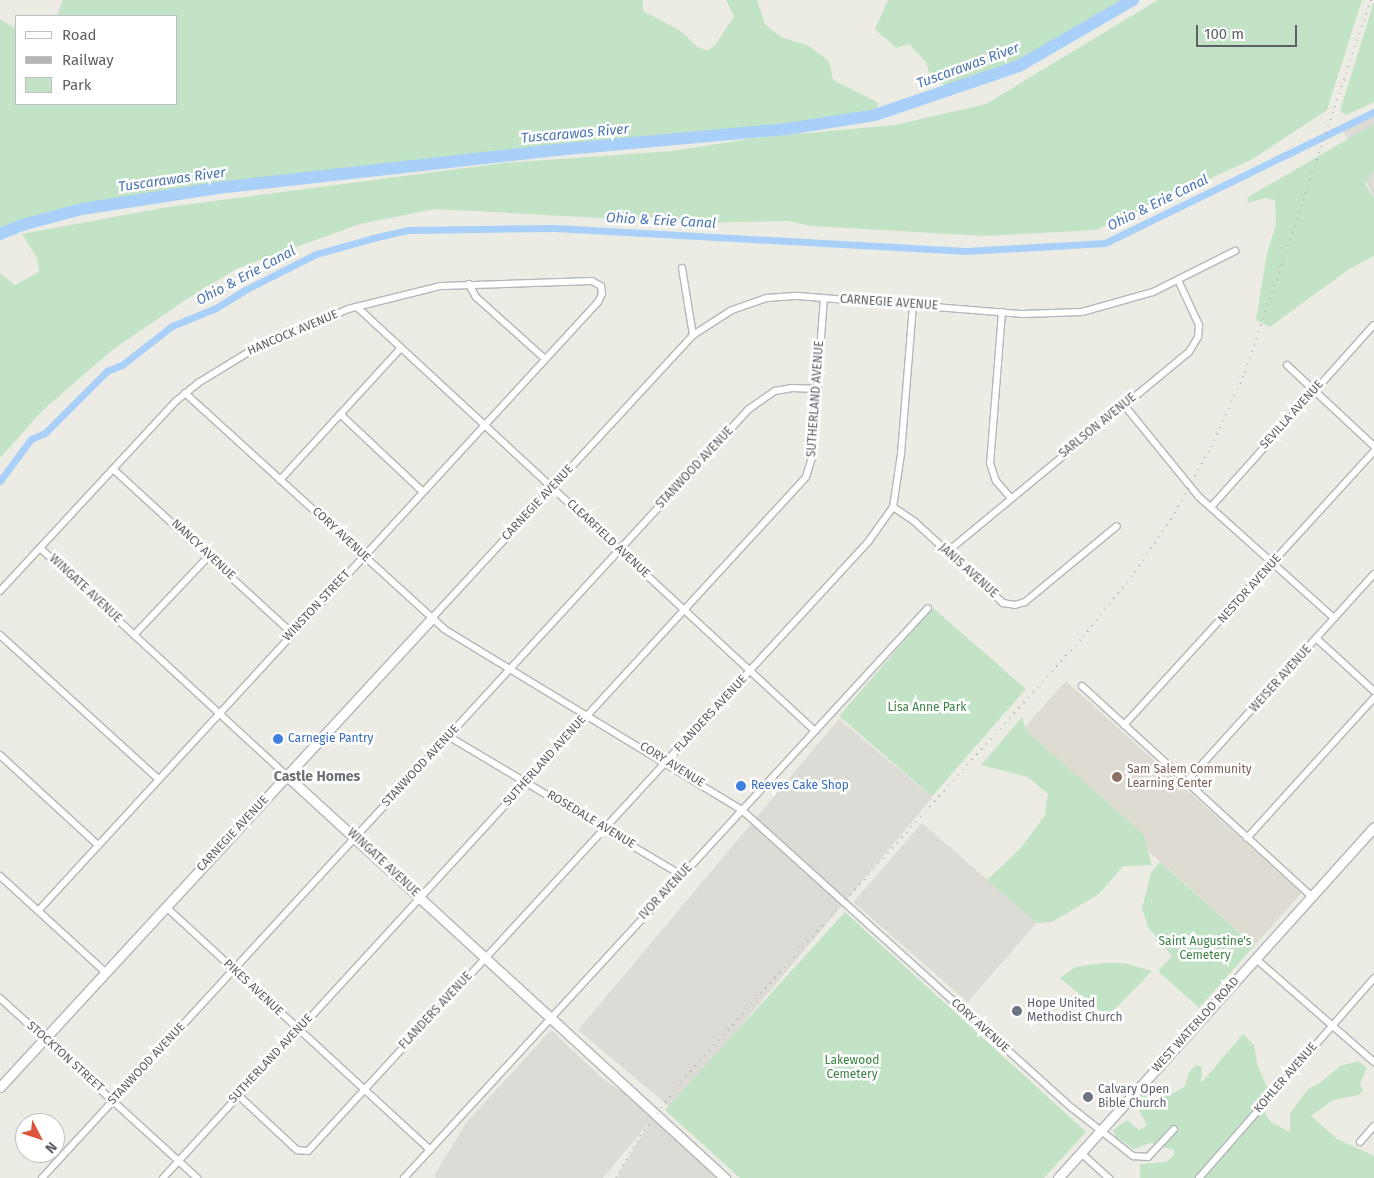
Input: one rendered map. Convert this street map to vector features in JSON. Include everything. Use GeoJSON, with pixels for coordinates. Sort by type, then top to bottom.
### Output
{"type":"FeatureCollection","features":[{"type":"Feature","properties":{"kind":"street","name":"CARNEGIE AVENUE"},"geometry":{"type":"LineString","coordinates":[[0,1087],[693,335],[722,314],[760,300],[798,296],[1002,312],[1050,314],[1095,309],[1153,292],[1235,251]]}},
{"type":"Feature","properties":{"kind":"street"},"geometry":{"type":"LineString","coordinates":[[682,268],[693,335]]}},
{"type":"Feature","properties":{"kind":"street","name":"SARLSON AVENUE"},"geometry":{"type":"LineString","coordinates":[[947,552],[1189,352],[1196,342],[1198,320],[1178,280]]}},
{"type":"Feature","properties":{"kind":"street","name":"HANCOCK AVENUE"},"geometry":{"type":"LineString","coordinates":[[0,591],[185,393],[252,350],[357,307],[441,286],[592,281],[602,289],[598,302]]}},
{"type":"Feature","properties":{"kind":"street"},"geometry":{"type":"LineString","coordinates":[[469,284],[476,297],[545,359]]}},
{"type":"Feature","properties":{"kind":"street","name":"SUTHERLAND AVENUE"},"geometry":{"type":"LineString","coordinates":[[163,1178],[588,714],[686,611],[806,477],[812,457],[824,298]]}},
{"type":"Feature","properties":{"kind":"street","name":"WINSTON STREET"},"geometry":{"type":"LineString","coordinates":[[38,911],[598,302]]}},
{"type":"Feature","properties":{"kind":"street","name":"FLANDERS AVENUE"},"geometry":{"type":"LineString","coordinates":[[238,1095],[304,1153],[868,542],[893,507],[902,454],[913,305]]}},
{"type":"Feature","properties":{"kind":"street","name":"CLEARFIELD AVENUE"},"geometry":{"type":"LineString","coordinates":[[357,307],[815,731]]}},
{"type":"Feature","properties":{"kind":"street"},"geometry":{"type":"LineString","coordinates":[[1002,312],[990,463],[996,481],[1011,498]]}},
{"type":"Feature","properties":{"kind":"street","name":"SEVILLA AVENUE"},"geometry":{"type":"LineString","coordinates":[[1211,507],[1374,325]]}},
{"type":"Feature","properties":{"kind":"street"},"geometry":{"type":"LineString","coordinates":[[280,480],[401,348]]}},
{"type":"Feature","properties":{"kind":"street"},"geometry":{"type":"LineString","coordinates":[[1287,366],[1374,446]]}},
{"type":"Feature","properties":{"kind":"street","name":"STANWOOD AVENUE"},"geometry":{"type":"LineString","coordinates":[[42,1178],[760,398],[787,388],[818,389]]}},
{"type":"Feature","properties":{"kind":"street","name":"CORY AVENUE"},"geometry":{"type":"LineString","coordinates":[[185,393],[432,618],[510,669],[588,714],[743,810],[1100,1131],[1133,1156],[1143,1159],[1154,1152],[1174,1130]]}},
{"type":"Feature","properties":{"kind":"street"},"geometry":{"type":"LineString","coordinates":[[1124,405],[1211,507],[1334,618]]}},
{"type":"Feature","properties":{"kind":"street"},"geometry":{"type":"LineString","coordinates":[[340,414],[423,492]]}},
{"type":"Feature","properties":{"kind":"street","name":"NESTOR AVENUE"},"geometry":{"type":"LineString","coordinates":[[1124,725],[1374,451]]}},
{"type":"Feature","properties":{"kind":"street","name":"NANCY AVENUE"},"geometry":{"type":"LineString","coordinates":[[113,469],[292,633]]}},
{"type":"Feature","properties":{"kind":"street","name":"JANIS AVENUE"},"geometry":{"type":"LineString","coordinates":[[893,507],[915,522],[1002,603],[1018,605],[1117,526]]}},
{"type":"Feature","properties":{"kind":"street","name":"WINGATE AVENUE"},"geometry":{"type":"LineString","coordinates":[[40,548],[725,1178]]}},
{"type":"Feature","properties":{"kind":"street"},"geometry":{"type":"LineString","coordinates":[[134,636],[209,556]]}},
{"type":"Feature","properties":{"kind":"street","name":"WEISER AVENUE"},"geometry":{"type":"LineString","coordinates":[[1186,782],[1374,574]]}},
{"type":"Feature","properties":{"kind":"street","name":"IVOR AVENUE"},"geometry":{"type":"LineString","coordinates":[[404,1178],[928,608]]}},
{"type":"Feature","properties":{"kind":"street"},"geometry":{"type":"LineString","coordinates":[[0,634],[158,779]]}},
{"type":"Feature","properties":{"kind":"street"},"geometry":{"type":"LineString","coordinates":[[1317,639],[1374,691]]}},
{"type":"Feature","properties":{"kind":"street"},"geometry":{"type":"LineString","coordinates":[[1082,686],[1310,896]]}},
{"type":"Feature","properties":{"kind":"street"},"geometry":{"type":"LineString","coordinates":[[1248,838],[1374,698]]}},
{"type":"Feature","properties":{"kind":"street","name":"ROSEDALE AVENUE"},"geometry":{"type":"LineString","coordinates":[[448,736],[606,828],[681,875]]}},
{"type":"Feature","properties":{"kind":"street"},"geometry":{"type":"LineString","coordinates":[[0,755],[98,845]]}},
{"type":"Feature","properties":{"kind":"street","name":"WEST WATERLOO ROAD"},"geometry":{"type":"LineString","coordinates":[[1058,1178],[1374,827]]}},
{"type":"Feature","properties":{"kind":"street"},"geometry":{"type":"LineString","coordinates":[[0,876],[105,972]]}},
{"type":"Feature","properties":{"kind":"street","name":"PIKES AVENUE"},"geometry":{"type":"LineString","coordinates":[[166,907],[430,1150]]}},
{"type":"Feature","properties":{"kind":"street"},"geometry":{"type":"LineString","coordinates":[[1256,959],[1333,1024],[1374,1062]]}},
{"type":"Feature","properties":{"kind":"street","name":"KOHLER AVENUE"},"geometry":{"type":"LineString","coordinates":[[1199,1178],[1374,978]]}},
{"type":"Feature","properties":{"kind":"street","name":"STOCKTON STREET"},"geometry":{"type":"LineString","coordinates":[[0,998],[197,1178]]}},
{"type":"Feature","properties":{"kind":"street"},"geometry":{"type":"LineString","coordinates":[[1360,1142],[1374,1126]]}},
{"type":"Feature","properties":{"kind":"street"},"geometry":{"type":"LineString","coordinates":[[1080,1153],[1109,1178]]}},
{"type":"Feature","properties":{"kind":"shaded area"},"geometry":{"type":"Polygon","coordinates":[[[1374,112],[1374,199],[1342,128],[1374,112]]]}},
{"type":"Feature","properties":{"kind":"shaded area","name":"Sam Salem Community Learning Center"},"geometry":{"type":"Polygon","coordinates":[[[1066,681],[1302,893],[1254,946],[1018,734],[1066,681]]]}},
{"type":"Feature","properties":{"kind":"shaded area"},"geometry":{"type":"Polygon","coordinates":[[[839,719],[932,797],[671,1108],[578,1030],[839,719]]]}},
{"type":"Feature","properties":{"kind":"shaded area"},"geometry":{"type":"Polygon","coordinates":[[[922,823],[1037,923],[968,1002],[853,902],[922,823]]]}},
{"type":"Feature","properties":{"kind":"shaded area"},"geometry":{"type":"Polygon","coordinates":[[[551,1030],[603,1079],[655,1114],[725,1178],[616,1178],[651,1120],[603,1178],[436,1178],[434,1176],[466,1123],[551,1030]]]}},
{"type":"Feature","properties":{"kind":"green space"},"geometry":{"type":"Polygon","coordinates":[[[63,0],[643,0],[643,11],[681,31],[696,46],[707,51],[716,44],[734,16],[726,0],[757,0],[765,24],[772,30],[781,37],[809,46],[829,61],[833,80],[879,103],[875,115],[217,188],[82,209],[22,225],[0,234],[0,19],[15,28],[15,105],[178,105],[178,15],[57,15],[63,0]]]}},
{"type":"Feature","properties":{"kind":"green space"},"geometry":{"type":"Polygon","coordinates":[[[888,0],[1133,0],[1019,66],[951,89],[930,76],[926,62],[909,44],[896,48],[875,29],[888,0]]]}},
{"type":"Feature","properties":{"kind":"green space"},"geometry":{"type":"Polygon","coordinates":[[[1158,0],[1362,0],[1327,110],[1251,160],[1096,230],[986,236],[811,226],[788,221],[694,223],[435,209],[360,224],[238,268],[187,299],[112,350],[42,411],[0,458],[0,273],[15,285],[39,272],[37,258],[22,234],[168,207],[503,163],[672,151],[754,138],[895,125],[986,104],[1158,0]]]}},
{"type":"Feature","properties":{"kind":"green space"},"geometry":{"type":"Polygon","coordinates":[[[1374,1],[1374,102],[1346,115],[1340,111],[1374,1]]]}},
{"type":"Feature","properties":{"kind":"green space"},"geometry":{"type":"Polygon","coordinates":[[[1374,124],[1374,170],[1365,184],[1374,199],[1374,256],[1349,269],[1270,327],[1256,320],[1267,253],[1276,225],[1275,200],[1265,198],[1247,203],[1248,197],[1374,124]]]}},
{"type":"Feature","properties":{"kind":"green space","name":"Lisa Anne Park"},"geometry":{"type":"Polygon","coordinates":[[[933,608],[1026,689],[932,797],[839,716],[933,608]]]}},
{"type":"Feature","properties":{"kind":"green space"},"geometry":{"type":"Polygon","coordinates":[[[1022,717],[1027,732],[1143,834],[1152,865],[1123,866],[1099,894],[1052,922],[1037,923],[987,880],[1020,849],[1045,815],[1048,794],[1028,777],[981,765],[1022,717]]]}},
{"type":"Feature","properties":{"kind":"green space","name":"Saint Augustine's Cemetery"},"geometry":{"type":"Polygon","coordinates":[[[1160,862],[1254,946],[1199,1008],[1158,971],[1172,956],[1148,927],[1142,908],[1151,873],[1160,862]]]}},
{"type":"Feature","properties":{"kind":"green space","name":"Lakewood Cemetery"},"geometry":{"type":"Polygon","coordinates":[[[845,912],[1086,1132],[1044,1178],[740,1178],[665,1110],[845,912]]]}},
{"type":"Feature","properties":{"kind":"green space"},"geometry":{"type":"Polygon","coordinates":[[[1104,963],[1124,963],[1152,971],[1107,1017],[1060,978],[1075,967],[1104,963]]]}},
{"type":"Feature","properties":{"kind":"green space"},"geometry":{"type":"Polygon","coordinates":[[[1243,1034],[1254,1045],[1257,1063],[1268,1090],[1269,1101],[1262,1109],[1271,1122],[1290,1132],[1290,1113],[1308,1089],[1320,1083],[1340,1066],[1358,1061],[1367,1068],[1360,1083],[1363,1091],[1359,1095],[1333,1100],[1311,1116],[1337,1139],[1374,1156],[1374,1178],[1140,1178],[1140,1164],[1166,1162],[1174,1155],[1174,1150],[1150,1143],[1134,1149],[1116,1137],[1113,1130],[1127,1120],[1139,1130],[1147,1126],[1136,1104],[1144,1093],[1153,1100],[1176,1092],[1185,1086],[1189,1072],[1196,1065],[1202,1067],[1201,1083],[1243,1034]]]}},
{"type":"Feature","properties":{"kind":"waterway","name":"Tuscarawas River"},"geometry":{"type":"LineString","coordinates":[[0,234],[22,225],[82,209],[217,188],[545,151],[787,129],[875,115],[1019,66],[1133,0]]}},
{"type":"Feature","properties":{"kind":"waterway","name":"Ohio & Erie Canal"},"geometry":{"type":"LineString","coordinates":[[0,481],[31,439],[45,433],[107,371],[122,365],[172,326],[216,308],[245,290],[316,254],[373,238],[408,230],[554,228],[966,251],[1105,243],[1374,112]]}},
{"type":"Feature","properties":{"kind":"railway"},"geometry":{"type":"LineString","coordinates":[[616,1178],[640,1136],[681,1082],[1083,637],[1135,572],[1171,519],[1211,447],[1245,372],[1371,0]]}},
{"type":"Feature","properties":{"kind":"place","name":"Carnegie Pantry"},"geometry":{"type":"Point","coordinates":[278,739]}},
{"type":"Feature","properties":{"kind":"place","name":"Sam Salem Community Learning Center"},"geometry":{"type":"Point","coordinates":[1117,777]}},
{"type":"Feature","properties":{"kind":"place","name":"Reeves Cake Shop"},"geometry":{"type":"Point","coordinates":[741,786]}},
{"type":"Feature","properties":{"kind":"place","name":"Hope United Methodist Church"},"geometry":{"type":"Point","coordinates":[1017,1011]}},
{"type":"Feature","properties":{"kind":"place","name":"Calvary Open Bible Church"},"geometry":{"type":"Point","coordinates":[1088,1097]}},
{"type":"Feature","properties":{"kind":"district","name":"Castle Homes"},"geometry":{"type":"Point","coordinates":[317,777]}}]}
